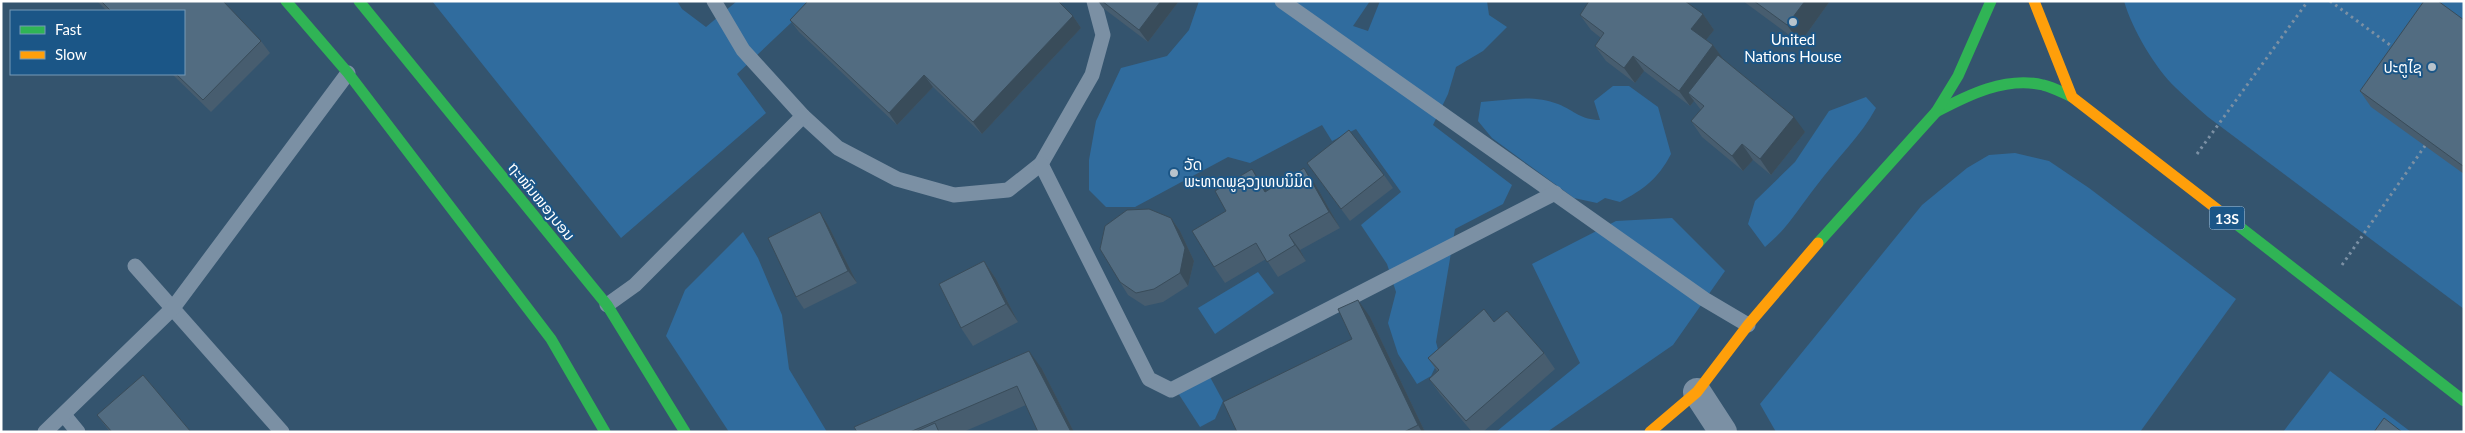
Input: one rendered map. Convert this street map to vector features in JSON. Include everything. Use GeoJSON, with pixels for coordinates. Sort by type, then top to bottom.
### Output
{"type":"FeatureCollection","features":[{"type":"Feature","properties":{"kind":"main road"},"geometry":{"type":"LineString","coordinates":[[286,1],[348,72],[551,339],[605,432]]}},
{"type":"Feature","properties":{"kind":"main road","name":"ຖະໜົນໜອງບອນ"},"geometry":{"type":"LineString","coordinates":[[359,1],[606,305],[685,432]]}},
{"type":"Feature","properties":{"kind":"main road"},"geometry":{"type":"LineString","coordinates":[[1650,432],[1697,392],[1748,325],[1802,261],[1936,112],[1958,76],[1991,1]]}},
{"type":"Feature","properties":{"kind":"main road"},"geometry":{"type":"LineString","coordinates":[[2034,1],[2072,97]]}},
{"type":"Feature","properties":{"kind":"main road"},"geometry":{"type":"LineString","coordinates":[[1936,112],[1971,94],[2006,85],[2040,84],[2072,97]]}},
{"type":"Feature","properties":{"kind":"main road","name":"13S"},"geometry":{"type":"LineString","coordinates":[[2072,97],[2464,401]]}},
{"type":"Feature","properties":{"kind":"street"},"geometry":{"type":"LineString","coordinates":[[1697,392],[1723,432]]}},
{"type":"Feature","properties":{"kind":"lane"},"geometry":{"type":"LineString","coordinates":[[714,1],[743,50],[802,116],[838,148],[897,179],[954,195],[1008,190],[1041,164],[1092,75],[1103,35],[1094,1]]}},
{"type":"Feature","properties":{"kind":"lane"},"geometry":{"type":"LineString","coordinates":[[1282,1],[1704,299],[1748,325]]}},
{"type":"Feature","properties":{"kind":"lane"},"geometry":{"type":"LineString","coordinates":[[45,432],[173,308],[348,72]]}},
{"type":"Feature","properties":{"kind":"lane"},"geometry":{"type":"LineString","coordinates":[[606,305],[635,285],[802,116]]}},
{"type":"Feature","properties":{"kind":"lane"},"geometry":{"type":"LineString","coordinates":[[1041,164],[1148,379],[1171,390],[1555,193]]}},
{"type":"Feature","properties":{"kind":"lane"},"geometry":{"type":"LineString","coordinates":[[135,266],[282,432]]}},
{"type":"Feature","properties":{"kind":"lane"},"geometry":{"type":"LineString","coordinates":[[64,415],[78,432]]}},
{"type":"Feature","properties":{"kind":"path"},"geometry":{"type":"LineString","coordinates":[[2178,180],[2308,1]]}},
{"type":"Feature","properties":{"kind":"path"},"geometry":{"type":"LineString","coordinates":[[2330,1],[2399,52]]}},
{"type":"Feature","properties":{"kind":"path"},"geometry":{"type":"LineString","coordinates":[[2323,292],[2431,138]]}},
{"type":"Feature","properties":{"kind":"shaded area"},"geometry":{"type":"Polygon","coordinates":[[[432,1],[677,1],[682,9],[706,27],[737,1],[808,1],[793,21],[737,74],[766,113],[621,238],[432,1]]]}},
{"type":"Feature","properties":{"kind":"shaded area"},"geometry":{"type":"Polygon","coordinates":[[[1199,1],[1370,1],[1353,26],[1368,31],[1380,1],[1487,1],[1489,15],[1507,27],[1483,51],[1456,67],[1448,94],[1433,125],[1512,185],[1503,204],[1455,229],[1436,342],[1440,357],[1431,376],[1417,384],[1398,354],[1388,323],[1396,292],[1387,264],[1361,225],[1401,192],[1356,129],[1332,141],[1322,125],[1250,163],[1228,157],[1135,207],[1106,207],[1089,190],[1089,160],[1096,121],[1121,68],[1167,56],[1189,30],[1199,1]]]}},
{"type":"Feature","properties":{"kind":"shaded area"},"geometry":{"type":"Polygon","coordinates":[[[2124,1],[2464,1],[2464,309],[2208,117],[2188,99],[2168,80],[2152,59],[2138,36],[2124,1]]]}},
{"type":"Feature","properties":{"kind":"shaded area"},"geometry":{"type":"Polygon","coordinates":[[[1613,86],[1629,86],[1658,107],[1671,154],[1661,170],[1650,182],[1620,202],[1605,198],[1597,203],[1574,198],[1492,138],[1478,121],[1481,102],[1530,98],[1549,101],[1583,117],[1600,120],[1594,101],[1613,86]]]}},
{"type":"Feature","properties":{"kind":"shaded area"},"geometry":{"type":"Polygon","coordinates":[[[1866,97],[1876,108],[1870,118],[1787,225],[1765,247],[1748,224],[1755,201],[1795,162],[1829,111],[1866,97]]]}},
{"type":"Feature","properties":{"kind":"shaded area"},"geometry":{"type":"Polygon","coordinates":[[[2015,153],[2049,161],[2089,188],[2236,299],[2140,432],[1776,432],[1760,404],[1922,205],[1967,168],[1989,155],[2015,153]]]}},
{"type":"Feature","properties":{"kind":"shaded area"},"geometry":{"type":"Polygon","coordinates":[[[1672,218],[1725,271],[1673,345],[1547,432],[1496,432],[1580,363],[1532,264],[1616,221],[1672,218]]]}},
{"type":"Feature","properties":{"kind":"shaded area"},"geometry":{"type":"Polygon","coordinates":[[[743,232],[758,258],[782,315],[789,369],[827,432],[729,432],[666,336],[685,290],[743,232]]]}},
{"type":"Feature","properties":{"kind":"shaded area"},"geometry":{"type":"Polygon","coordinates":[[[1258,272],[1274,293],[1215,334],[1198,308],[1258,272]]]}},
{"type":"Feature","properties":{"kind":"shaded area"},"geometry":{"type":"Polygon","coordinates":[[[2330,371],[2411,432],[2283,432],[2330,371]]]}},
{"type":"Feature","properties":{"kind":"shaded area"},"geometry":{"type":"Polygon","coordinates":[[[1210,377],[1223,401],[1215,419],[1200,427],[1178,393],[1210,377]]]}},
{"type":"Feature","properties":{"kind":"building"},"geometry":{"type":"Polygon","coordinates":[[[101,1],[223,1],[261,41],[203,100],[177,75],[185,75],[185,10],[110,10],[101,1]]]}},
{"type":"Feature","properties":{"kind":"building"},"geometry":{"type":"Polygon","coordinates":[[[808,1],[1058,1],[1073,16],[973,122],[924,75],[889,113],[790,20],[808,1]]]}},
{"type":"Feature","properties":{"kind":"building"},"geometry":{"type":"Polygon","coordinates":[[[1102,1],[1161,1],[1139,30],[1102,1]]]}},
{"type":"Feature","properties":{"kind":"building"},"geometry":{"type":"Polygon","coordinates":[[[1589,1],[1685,1],[1703,14],[1691,29],[1713,45],[1679,91],[1633,56],[1624,68],[1595,46],[1604,33],[1580,15],[1589,1]]]}},
{"type":"Feature","properties":{"kind":"building"},"geometry":{"type":"Polygon","coordinates":[[[1754,1],[1805,1],[1787,25],[1754,1]]]}},
{"type":"Feature","properties":{"kind":"building","name":"ປະຕູໄຊ"},"geometry":{"type":"Polygon","coordinates":[[[2424,1],[2438,1],[2464,20],[2463,166],[2360,91],[2424,1]]]}},
{"type":"Feature","properties":{"kind":"building"},"geometry":{"type":"Polygon","coordinates":[[[1718,55],[1794,117],[1760,159],[1742,144],[1732,156],[1691,121],[1704,106],[1688,93],[1718,55]]]}},
{"type":"Feature","properties":{"kind":"building"},"geometry":{"type":"Polygon","coordinates":[[[1349,130],[1384,175],[1341,209],[1307,163],[1349,130]]]}},
{"type":"Feature","properties":{"kind":"building"},"geometry":{"type":"Polygon","coordinates":[[[1304,168],[1329,212],[1289,235],[1295,245],[1267,262],[1256,243],[1214,267],[1192,231],[1226,211],[1215,191],[1252,169],[1265,192],[1304,168]]]}},
{"type":"Feature","properties":{"kind":"building"},"geometry":{"type":"Polygon","coordinates":[[[1149,209],[1171,218],[1185,248],[1180,273],[1154,289],[1136,293],[1120,282],[1100,249],[1105,226],[1127,210],[1149,209]]]}},
{"type":"Feature","properties":{"kind":"building"},"geometry":{"type":"Polygon","coordinates":[[[820,212],[848,271],[796,297],[768,238],[820,212]]]}},
{"type":"Feature","properties":{"kind":"building"},"geometry":{"type":"Polygon","coordinates":[[[984,261],[1006,304],[961,328],[939,284],[984,261]]]}},
{"type":"Feature","properties":{"kind":"building"},"geometry":{"type":"Polygon","coordinates":[[[1358,300],[1418,425],[1404,432],[1237,432],[1223,402],[1352,339],[1338,309],[1358,300]]]}},
{"type":"Feature","properties":{"kind":"building"},"geometry":{"type":"Polygon","coordinates":[[[1484,309],[1494,322],[1507,311],[1544,353],[1466,421],[1429,379],[1439,370],[1428,358],[1484,309]]]}},
{"type":"Feature","properties":{"kind":"building"},"geometry":{"type":"Polygon","coordinates":[[[1029,351],[1071,432],[1038,432],[1017,386],[910,432],[857,432],[854,427],[1029,351]]]}},
{"type":"Feature","properties":{"kind":"building"},"geometry":{"type":"Polygon","coordinates":[[[143,375],[191,432],[112,432],[97,415],[143,375]]]}},
{"type":"Feature","properties":{"kind":"building"},"geometry":{"type":"Polygon","coordinates":[[[2384,418],[2402,432],[2374,432],[2384,418]]]}},
{"type":"Feature","properties":{"kind":"building"},"geometry":{"type":"Polygon","coordinates":[[[935,423],[939,432],[915,432],[935,423]]]}},
{"type":"Feature","properties":{"kind":"traffic: fast"},"geometry":{"type":"LineString","coordinates":[[286,1],[348,73],[551,339],[605,432]]}},
{"type":"Feature","properties":{"kind":"traffic: fast"},"geometry":{"type":"LineString","coordinates":[[359,1],[607,305],[685,432]]}},
{"type":"Feature","properties":{"kind":"traffic: fast"},"geometry":{"type":"LineString","coordinates":[[1818,243],[1936,112],[1958,76],[1991,1]]}},
{"type":"Feature","properties":{"kind":"traffic: fast"},"geometry":{"type":"LineString","coordinates":[[1936,112],[1974,94],[2001,85],[2015,83],[2043,85],[2072,97]]}},
{"type":"Feature","properties":{"kind":"traffic: fast"},"geometry":{"type":"LineString","coordinates":[[2222,213],[2464,401]]}},
{"type":"Feature","properties":{"kind":"traffic: slow"},"geometry":{"type":"LineString","coordinates":[[2034,1],[2072,97],[2222,213]]}},
{"type":"Feature","properties":{"kind":"traffic: slow"},"geometry":{"type":"LineString","coordinates":[[1650,432],[1697,392],[1748,325],[1818,243]]}},
{"type":"Feature","properties":{"kind":"place","name":"United Nations House"},"geometry":{"type":"Point","coordinates":[1793,22]}},
{"type":"Feature","properties":{"kind":"place","name":"ປະຕູໄຊ"},"geometry":{"type":"Point","coordinates":[2432,67]}},
{"type":"Feature","properties":{"kind":"place","name":"ວັດ ພະທາດພູຊວງເທບນິມິດ"},"geometry":{"type":"Point","coordinates":[1174,173]}}]}
